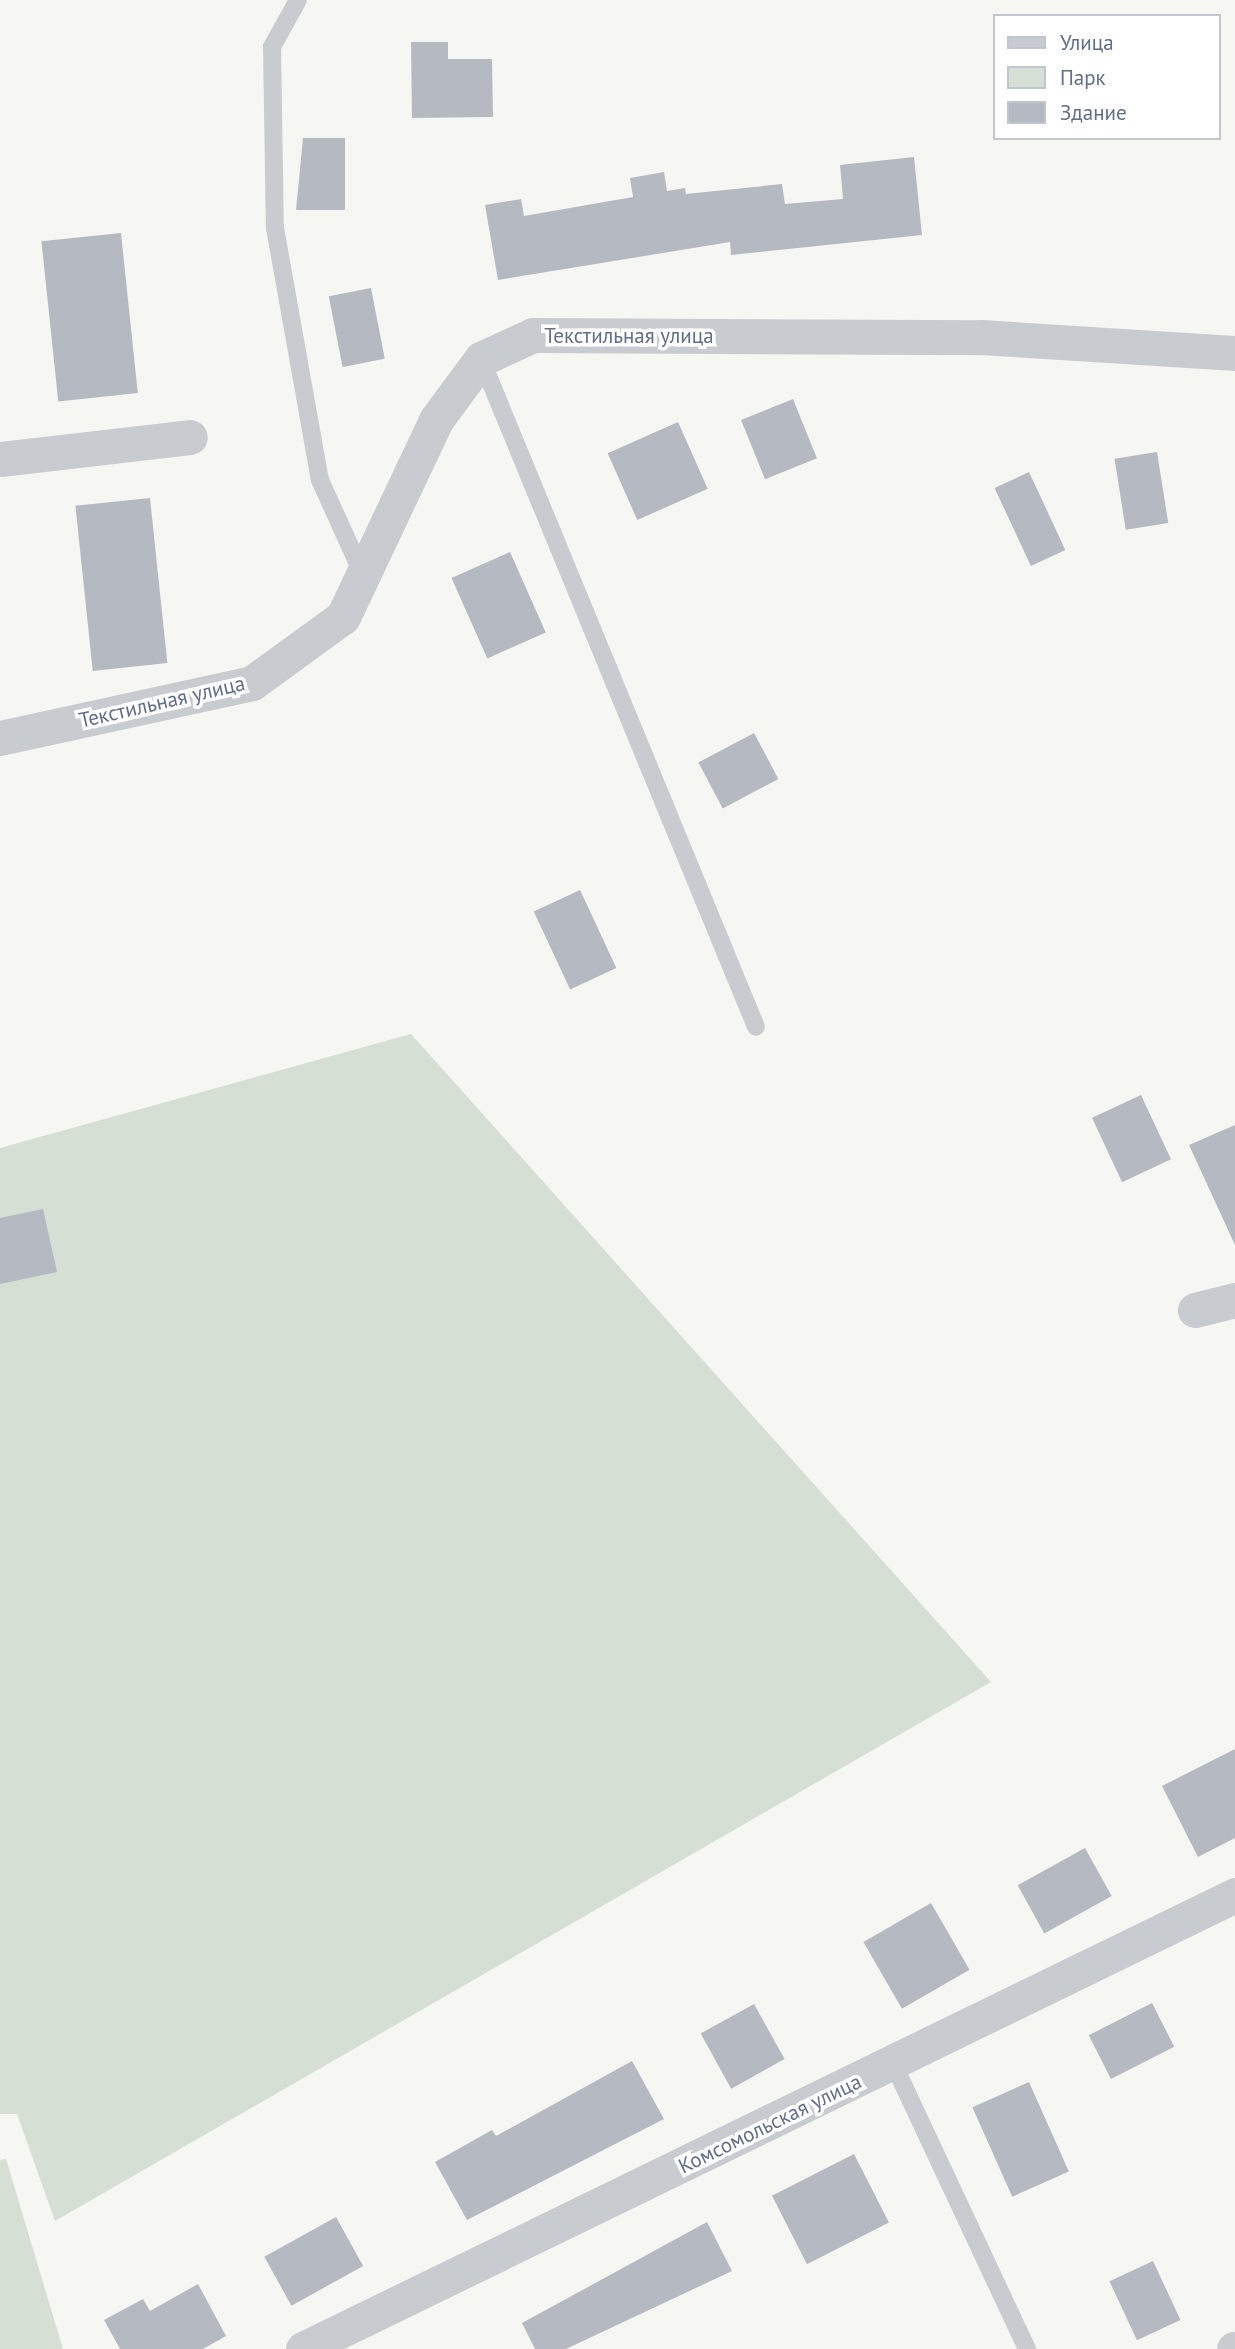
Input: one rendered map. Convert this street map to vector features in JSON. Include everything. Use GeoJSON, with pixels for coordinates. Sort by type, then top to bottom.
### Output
{"type":"FeatureCollection","features":[{"type":"Feature","properties":{"kind":"street","name":"Текстильная улица"},"geometry":{"type":"LineString","coordinates":[[0,738],[252,683],[343,617],[436,420],[481,359],[533,335],[981,337],[1235,353]]}},
{"type":"Feature","properties":{"kind":"street"},"geometry":{"type":"LineString","coordinates":[[0,459],[190,437]]}},
{"type":"Feature","properties":{"kind":"street"},"geometry":{"type":"LineString","coordinates":[[1195,1310],[1235,1300]]}},
{"type":"Feature","properties":{"kind":"street","name":"Комсомольская улица"},"geometry":{"type":"LineString","coordinates":[[303,2349],[894,2065],[1235,1895]]}},
{"type":"Feature","properties":{"kind":"lane"},"geometry":{"type":"LineString","coordinates":[[298,0],[272,47],[275,228],[320,480],[363,575]]}},
{"type":"Feature","properties":{"kind":"lane"},"geometry":{"type":"LineString","coordinates":[[481,359],[756,1027]]}},
{"type":"Feature","properties":{"kind":"lane"},"geometry":{"type":"LineString","coordinates":[[894,2065],[1027,2349]]}},
{"type":"Feature","properties":{"kind":"green space"},"geometry":{"type":"Polygon","coordinates":[[[411,1034],[991,1682],[55,2221],[17,2114],[0,2114],[0,1148],[411,1034]]]}},
{"type":"Feature","properties":{"kind":"green space"},"geometry":{"type":"Polygon","coordinates":[[[6,2159],[63,2349],[0,2349],[0,2160],[6,2159]]]}},
{"type":"Feature","properties":{"kind":"building"},"geometry":{"type":"Polygon","coordinates":[[[411,42],[448,42],[448,59],[492,59],[493,117],[412,118],[411,42]]]}},
{"type":"Feature","properties":{"kind":"building"},"geometry":{"type":"Polygon","coordinates":[[[303,138],[345,138],[345,210],[296,210],[303,138]]]}},
{"type":"Feature","properties":{"kind":"building"},"geometry":{"type":"Polygon","coordinates":[[[914,157],[922,235],[731,255],[730,242],[498,280],[485,205],[521,199],[524,216],[633,197],[630,178],[664,172],[667,191],[685,188],[686,194],[782,184],[785,204],[843,199],[840,165],[914,157]]]}},
{"type":"Feature","properties":{"kind":"building"},"geometry":{"type":"Polygon","coordinates":[[[121,233],[138,393],[58,401],[41,241],[121,233]]]}},
{"type":"Feature","properties":{"kind":"building"},"geometry":{"type":"Polygon","coordinates":[[[371,288],[385,359],[343,367],[329,296],[371,288]]]}},
{"type":"Feature","properties":{"kind":"building"},"geometry":{"type":"Polygon","coordinates":[[[793,399],[817,458],[765,479],[741,420],[793,399]]]}},
{"type":"Feature","properties":{"kind":"building"},"geometry":{"type":"Polygon","coordinates":[[[678,422],[708,489],[637,520],[608,453],[678,422]]]}},
{"type":"Feature","properties":{"kind":"building"},"geometry":{"type":"Polygon","coordinates":[[[1157,452],[1168,523],[1126,530],[1115,459],[1157,452]]]}},
{"type":"Feature","properties":{"kind":"building"},"geometry":{"type":"Polygon","coordinates":[[[1029,472],[1065,550],[1031,566],[995,488],[1029,472]]]}},
{"type":"Feature","properties":{"kind":"building"},"geometry":{"type":"Polygon","coordinates":[[[150,498],[167,663],[93,671],[75,506],[150,498]]]}},
{"type":"Feature","properties":{"kind":"building"},"geometry":{"type":"Polygon","coordinates":[[[510,552],[546,632],[487,658],[452,578],[510,552]]]}},
{"type":"Feature","properties":{"kind":"building"},"geometry":{"type":"Polygon","coordinates":[[[754,733],[778,779],[723,808],[698,763],[754,733]]]}},
{"type":"Feature","properties":{"kind":"building"},"geometry":{"type":"Polygon","coordinates":[[[580,890],[616,968],[570,989],[534,912],[580,890]]]}},
{"type":"Feature","properties":{"kind":"building"},"geometry":{"type":"Polygon","coordinates":[[[1141,1095],[1171,1159],[1122,1182],[1092,1118],[1141,1095]]]}},
{"type":"Feature","properties":{"kind":"building"},"geometry":{"type":"Polygon","coordinates":[[[1235,1125],[1235,1245],[1189,1145],[1235,1125]]]}},
{"type":"Feature","properties":{"kind":"building"},"geometry":{"type":"Polygon","coordinates":[[[43,1209],[57,1272],[0,1284],[0,1218],[43,1209]]]}},
{"type":"Feature","properties":{"kind":"building"},"geometry":{"type":"Polygon","coordinates":[[[1235,1749],[1235,1838],[1198,1857],[1162,1786],[1235,1749]]]}},
{"type":"Feature","properties":{"kind":"building"},"geometry":{"type":"Polygon","coordinates":[[[1085,1848],[1112,1896],[1044,1933],[1018,1885],[1085,1848]]]}},
{"type":"Feature","properties":{"kind":"building"},"geometry":{"type":"Polygon","coordinates":[[[931,1903],[970,1970],[902,2009],[863,1942],[931,1903]]]}},
{"type":"Feature","properties":{"kind":"building"},"geometry":{"type":"Polygon","coordinates":[[[1152,2003],[1174,2047],[1111,2079],[1089,2035],[1152,2003]]]}},
{"type":"Feature","properties":{"kind":"building"},"geometry":{"type":"Polygon","coordinates":[[[754,2004],[785,2059],[731,2089],[701,2034],[754,2004]]]}},
{"type":"Feature","properties":{"kind":"building"},"geometry":{"type":"Polygon","coordinates":[[[632,2061],[664,2119],[467,2220],[435,2162],[492,2130],[496,2136],[632,2061]]]}},
{"type":"Feature","properties":{"kind":"building"},"geometry":{"type":"Polygon","coordinates":[[[1029,2082],[1069,2172],[1012,2197],[972,2107],[1029,2082]]]}},
{"type":"Feature","properties":{"kind":"building"},"geometry":{"type":"Polygon","coordinates":[[[854,2154],[889,2223],[807,2264],[772,2196],[854,2154]]]}},
{"type":"Feature","properties":{"kind":"building"},"geometry":{"type":"Polygon","coordinates":[[[336,2217],[363,2266],[291,2306],[264,2257],[336,2217]]]}},
{"type":"Feature","properties":{"kind":"building"},"geometry":{"type":"Polygon","coordinates":[[[707,2222],[732,2271],[566,2349],[535,2349],[522,2323],[707,2222]]]}},
{"type":"Feature","properties":{"kind":"building"},"geometry":{"type":"Polygon","coordinates":[[[1153,2261],[1180,2320],[1137,2340],[1109,2281],[1153,2261]]]}},
{"type":"Feature","properties":{"kind":"building"},"geometry":{"type":"Polygon","coordinates":[[[198,2284],[226,2336],[203,2349],[120,2349],[104,2320],[143,2299],[150,2311],[198,2284]]]}}]}
